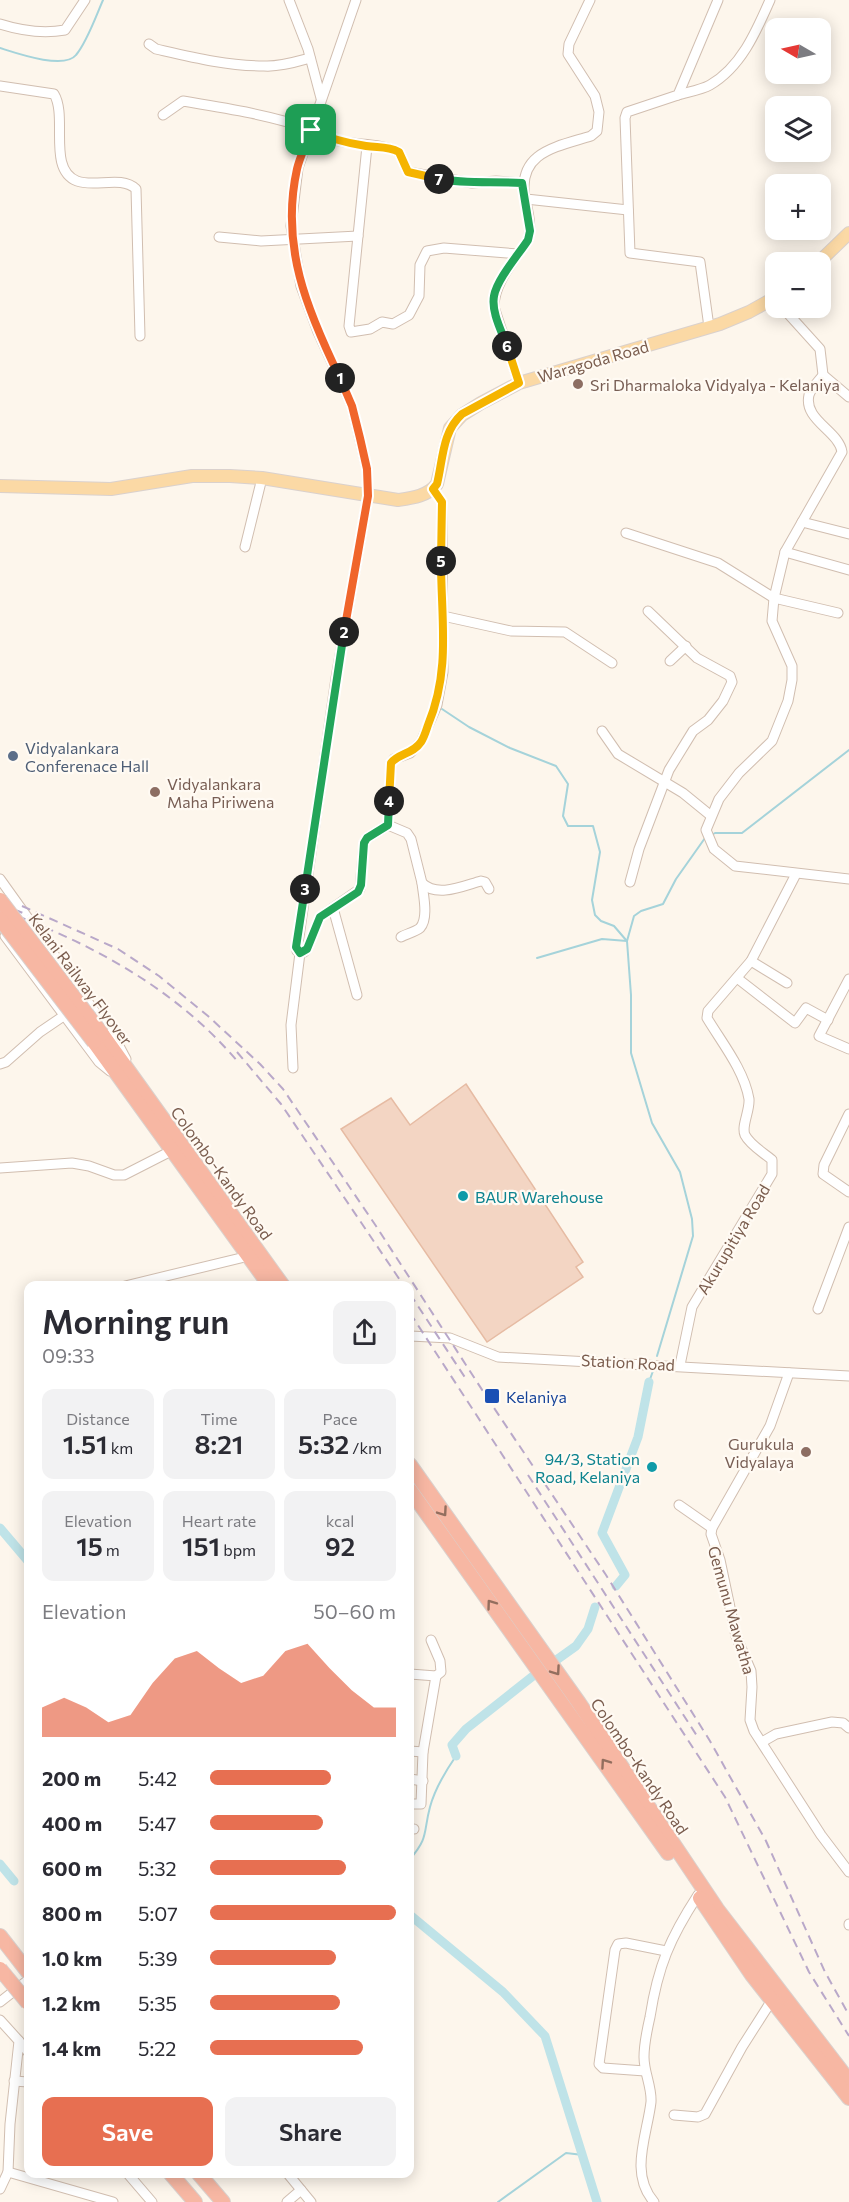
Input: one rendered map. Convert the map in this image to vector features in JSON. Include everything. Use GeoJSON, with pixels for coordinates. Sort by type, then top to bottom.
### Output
{"type":"FeatureCollection","features":[{"type":"Feature","properties":{"kind":"highway","name":"Kelani Railway Flyover"},"geometry":{"type":"LineString","coordinates":[[0,900],[98,1038]]}},
{"type":"Feature","properties":{"kind":"highway","name":"Kelani Railway Flyover"},"geometry":{"type":"LineString","coordinates":[[0,919],[131,1081]]}},
{"type":"Feature","properties":{"kind":"highway","name":"Colombo-Kandy Road"},"geometry":{"type":"LineString","coordinates":[[131,1081],[173,1150],[266,1281]]}},
{"type":"Feature","properties":{"kind":"highway","name":"Colombo-Kandy Road"},"geometry":{"type":"LineString","coordinates":[[131,1081],[279,1281]]}},
{"type":"Feature","properties":{"kind":"highway","name":"Colombo-Kandy Road"},"geometry":{"type":"LineString","coordinates":[[414,1477],[579,1703],[717,1909],[849,2081]]}},
{"type":"Feature","properties":{"kind":"highway","name":"Colombo-Kandy Road"},"geometry":{"type":"LineString","coordinates":[[414,1496],[698,1895],[722,1933],[849,2098]]}},
{"type":"Feature","properties":{"kind":"highway"},"geometry":{"type":"LineString","coordinates":[[0,1936],[24,1967]]}},
{"type":"Feature","properties":{"kind":"highway"},"geometry":{"type":"LineString","coordinates":[[0,1969],[24,1998]]}},
{"type":"Feature","properties":{"kind":"highway"},"geometry":{"type":"LineString","coordinates":[[174,2178],[195,2202]]}},
{"type":"Feature","properties":{"kind":"highway"},"geometry":{"type":"LineString","coordinates":[[202,2178],[223,2202]]}},
{"type":"Feature","properties":{"kind":"main road"},"geometry":{"type":"LineString","coordinates":[[831,252],[847,238]]}},
{"type":"Feature","properties":{"kind":"main road","name":"Waragoda Road"},"geometry":{"type":"LineString","coordinates":[[433,489],[437,484],[446,438],[454,421],[462,414],[519,383],[709,327],[765,305]]}},
{"type":"Feature","properties":{"kind":"main road"},"geometry":{"type":"LineString","coordinates":[[0,486],[111,489],[192,476],[262,478],[368,496],[407,499],[423,495],[433,489]]}},
{"type":"Feature","properties":{"kind":"street"},"geometry":{"type":"LineString","coordinates":[[0,24],[22,31],[49,33],[64,30],[85,0]]}},
{"type":"Feature","properties":{"kind":"street"},"geometry":{"type":"LineString","coordinates":[[289,0],[310,58],[321,98]]}},
{"type":"Feature","properties":{"kind":"street"},"geometry":{"type":"LineString","coordinates":[[293,1068],[291,1025],[300,953],[296,947],[297,935],[344,627],[368,496],[367,469],[352,406],[318,332],[301,286],[291,238],[292,201],[298,168],[356,0]]}},
{"type":"Feature","properties":{"kind":"street"},"geometry":{"type":"LineString","coordinates":[[519,383],[494,308],[494,296],[528,240],[530,231],[522,183],[528,165],[538,157],[597,131],[598,112],[595,96],[568,54],[569,44],[590,0]]}},
{"type":"Feature","properties":{"kind":"street"},"geometry":{"type":"LineString","coordinates":[[678,95],[718,0]]}},
{"type":"Feature","properties":{"kind":"street"},"geometry":{"type":"LineString","coordinates":[[709,327],[700,262],[630,253],[625,118],[627,112],[708,86],[721,78],[746,50],[770,0]]}},
{"type":"Feature","properties":{"kind":"street"},"geometry":{"type":"LineString","coordinates":[[149,44],[156,49],[210,61],[264,66],[283,65],[310,58]]}},
{"type":"Feature","properties":{"kind":"street"},"geometry":{"type":"LineString","coordinates":[[0,86],[54,94],[59,110],[61,159],[64,171],[71,178],[87,184],[123,183],[132,185],[136,189],[140,336]]}},
{"type":"Feature","properties":{"kind":"street"},"geometry":{"type":"LineString","coordinates":[[163,115],[183,101],[216,106],[311,130],[330,139],[367,146],[387,146],[399,152],[408,172],[472,183],[496,181],[522,183]]}},
{"type":"Feature","properties":{"kind":"street"},"geometry":{"type":"LineString","coordinates":[[367,146],[349,326],[351,332],[370,328],[382,322],[393,324],[409,315],[419,296],[420,265],[427,251],[444,248],[518,255]]}},
{"type":"Feature","properties":{"kind":"street"},"geometry":{"type":"LineString","coordinates":[[526,200],[628,210]]}},
{"type":"Feature","properties":{"kind":"street"},"geometry":{"type":"LineString","coordinates":[[219,237],[261,241],[358,236]]}},
{"type":"Feature","properties":{"kind":"street"},"geometry":{"type":"LineString","coordinates":[[793,318],[820,349],[823,375],[810,394],[809,404],[812,414],[841,445],[844,461],[802,522],[785,552],[774,598],[772,621],[792,666],[788,701],[772,741],[739,773],[710,815],[706,830],[714,849],[735,866],[849,879]]}},
{"type":"Feature","properties":{"kind":"street"},"geometry":{"type":"LineString","coordinates":[[823,375],[849,397]]}},
{"type":"Feature","properties":{"kind":"street"},"geometry":{"type":"LineString","coordinates":[[245,547],[262,478]]}},
{"type":"Feature","properties":{"kind":"street"},"geometry":{"type":"LineString","coordinates":[[388,825],[391,763],[394,759],[410,753],[421,742],[437,705],[443,672],[442,502],[433,489]]}},
{"type":"Feature","properties":{"kind":"street"},"geometry":{"type":"LineString","coordinates":[[802,522],[849,534]]}},
{"type":"Feature","properties":{"kind":"street"},"geometry":{"type":"LineString","coordinates":[[626,533],[718,563],[774,598],[838,613]]}},
{"type":"Feature","properties":{"kind":"street"},"geometry":{"type":"LineString","coordinates":[[785,552],[849,570]]}},
{"type":"Feature","properties":{"kind":"street"},"geometry":{"type":"LineString","coordinates":[[630,882],[663,782],[693,731],[708,720],[723,700],[732,682],[730,676],[697,658],[648,611]]}},
{"type":"Feature","properties":{"kind":"street"},"geometry":{"type":"LineString","coordinates":[[443,616],[511,631],[566,632],[612,663]]}},
{"type":"Feature","properties":{"kind":"street"},"geometry":{"type":"LineString","coordinates":[[670,661],[686,646]]}},
{"type":"Feature","properties":{"kind":"street"},"geometry":{"type":"LineString","coordinates":[[603,731],[618,754],[682,793],[710,815]]}},
{"type":"Feature","properties":{"kind":"street"},"geometry":{"type":"LineString","coordinates":[[300,953],[307,949],[320,917],[358,892],[361,885],[364,843],[367,838],[388,825]]}},
{"type":"Feature","properties":{"kind":"street"},"geometry":{"type":"LineString","coordinates":[[388,825],[407,833],[411,839],[422,882],[424,912],[422,925],[401,937]]}},
{"type":"Feature","properties":{"kind":"street","name":"Akurupitiya Road"},"geometry":{"type":"LineString","coordinates":[[680,1365],[692,1307],[772,1174],[773,1166],[772,1160],[747,1138],[744,1131],[748,1114],[747,1090],[739,1070],[706,1018],[708,1011],[752,960],[796,874]]}},
{"type":"Feature","properties":{"kind":"street"},"geometry":{"type":"LineString","coordinates":[[0,879],[57,962],[118,1044],[131,1081]]}},
{"type":"Feature","properties":{"kind":"street"},"geometry":{"type":"LineString","coordinates":[[422,882],[429,888],[448,890],[481,881],[486,882],[489,889]]}},
{"type":"Feature","properties":{"kind":"street"},"geometry":{"type":"LineString","coordinates":[[333,908],[357,995]]}},
{"type":"Feature","properties":{"kind":"street"},"geometry":{"type":"LineString","coordinates":[[0,929],[99,1062],[131,1081]]}},
{"type":"Feature","properties":{"kind":"street"},"geometry":{"type":"LineString","coordinates":[[752,960],[787,983]]}},
{"type":"Feature","properties":{"kind":"street"},"geometry":{"type":"LineString","coordinates":[[36,979],[57,962]]}},
{"type":"Feature","properties":{"kind":"street"},"geometry":{"type":"LineString","coordinates":[[737,978],[795,1023],[806,1008],[828,1020]]}},
{"type":"Feature","properties":{"kind":"street"},"geometry":{"type":"LineString","coordinates":[[849,979],[820,1034],[820,1038],[849,1049]]}},
{"type":"Feature","properties":{"kind":"street"},"geometry":{"type":"LineString","coordinates":[[0,1064],[6,1062],[40,1032],[65,1015]]}},
{"type":"Feature","properties":{"kind":"street"},"geometry":{"type":"LineString","coordinates":[[849,1114],[825,1164],[823,1174],[849,1192]]}},
{"type":"Feature","properties":{"kind":"street"},"geometry":{"type":"LineString","coordinates":[[0,1168],[72,1163],[114,1175],[124,1175],[173,1150]]}},
{"type":"Feature","properties":{"kind":"street"},"geometry":{"type":"LineString","coordinates":[[818,1309],[849,1227]]}},
{"type":"Feature","properties":{"kind":"street"},"geometry":{"type":"LineString","coordinates":[[146,1281],[249,1256]]}},
{"type":"Feature","properties":{"kind":"street","name":"Station Road"},"geometry":{"type":"LineString","coordinates":[[414,1336],[450,1338],[498,1357],[680,1365],[849,1376]]}},
{"type":"Feature","properties":{"kind":"street","name":"Gemunu Mawatha"},"geometry":{"type":"LineString","coordinates":[[789,1373],[770,1426],[712,1528],[711,1534],[720,1560],[736,1636],[751,1671],[750,1720],[821,1835],[849,1872]]}},
{"type":"Feature","properties":{"kind":"street"},"geometry":{"type":"LineString","coordinates":[[679,1505],[712,1528]]}},
{"type":"Feature","properties":{"kind":"street"},"geometry":{"type":"LineString","coordinates":[[414,1804],[421,1804],[423,1752],[436,1676],[441,1672],[440,1661],[431,1640]]}},
{"type":"Feature","properties":{"kind":"street"},"geometry":{"type":"LineString","coordinates":[[414,1674],[436,1676]]}},
{"type":"Feature","properties":{"kind":"street"},"geometry":{"type":"LineString","coordinates":[[762,1742],[776,1734],[832,1722],[843,1723],[849,1728]]}},
{"type":"Feature","properties":{"kind":"street"},"geometry":{"type":"LineString","coordinates":[[414,1751],[423,1752]]}},
{"type":"Feature","properties":{"kind":"street"},"geometry":{"type":"LineString","coordinates":[[414,1780],[423,1781]]}},
{"type":"Feature","properties":{"kind":"street"},"geometry":{"type":"LineString","coordinates":[[654,2202],[646,2193],[640,2173],[651,2099],[645,2071],[644,2049],[655,1984],[666,1951],[698,1895]]}},
{"type":"Feature","properties":{"kind":"street"},"geometry":{"type":"LineString","coordinates":[[645,2071],[603,2068],[599,2064],[615,1950],[618,1944],[626,1943],[666,1951]]}},
{"type":"Feature","properties":{"kind":"street"},"geometry":{"type":"LineString","coordinates":[[0,2002],[24,1983]]}},
{"type":"Feature","properties":{"kind":"street"},"geometry":{"type":"LineString","coordinates":[[674,2115],[698,2117],[705,2114],[742,2047],[772,2000]]}},
{"type":"Feature","properties":{"kind":"street"},"geometry":{"type":"LineString","coordinates":[[0,2020],[24,2047]]}},
{"type":"Feature","properties":{"kind":"street"},"geometry":{"type":"LineString","coordinates":[[0,2189],[8,2172],[19,2041]]}},
{"type":"Feature","properties":{"kind":"street"},"geometry":{"type":"LineString","coordinates":[[14,2081],[24,2082]]}},
{"type":"Feature","properties":{"kind":"street"},"geometry":{"type":"LineString","coordinates":[[8,2172],[24,2177]]}},
{"type":"Feature","properties":{"kind":"street"},"geometry":{"type":"LineString","coordinates":[[29,2178],[113,2202]]}},
{"type":"Feature","properties":{"kind":"street"},"geometry":{"type":"LineString","coordinates":[[131,2178],[152,2202]]}},
{"type":"Feature","properties":{"kind":"street"},"geometry":{"type":"LineString","coordinates":[[291,2178],[311,2202]]}},
{"type":"Feature","properties":{"kind":"street"},"geometry":{"type":"LineString","coordinates":[[287,2202],[301,2190]]}},
{"type":"Feature","properties":{"kind":"building","name":"BAUR Warehouse"},"geometry":{"type":"Polygon","coordinates":[[[466,1084],[583,1262],[576,1267],[583,1277],[487,1342],[341,1129],[391,1098],[410,1125],[466,1084]]]}},
{"type":"Feature","properties":{"kind":"waterway"},"geometry":{"type":"LineString","coordinates":[[0,48],[51,61],[70,59],[76,55],[84,43],[103,0]]}},
{"type":"Feature","properties":{"kind":"waterway"},"geometry":{"type":"LineString","coordinates":[[442,709],[469,727],[510,748],[556,766],[568,784],[563,816],[568,826],[593,826],[600,852],[592,900],[595,915],[601,921],[614,926],[626,940]]}},
{"type":"Feature","properties":{"kind":"waterway"},"geometry":{"type":"LineString","coordinates":[[710,836],[715,833],[742,833],[849,750]]}},
{"type":"Feature","properties":{"kind":"waterway"},"geometry":{"type":"LineString","coordinates":[[657,1356],[693,1236],[692,1219],[680,1172],[652,1123],[631,1053],[631,995],[627,941],[634,916],[641,911],[663,904],[676,879],[705,838]]}},
{"type":"Feature","properties":{"kind":"waterway"},"geometry":{"type":"LineString","coordinates":[[537,958],[602,939],[627,941]]}},
{"type":"Feature","properties":{"kind":"waterway"},"geometry":{"type":"LineString","coordinates":[[649,1382],[653,1371]]}},
{"type":"Feature","properties":{"kind":"waterway"},"geometry":{"type":"LineString","coordinates":[[616,1586],[625,1575],[602,1533],[638,1437],[649,1382]]}},
{"type":"Feature","properties":{"kind":"waterway"},"geometry":{"type":"LineString","coordinates":[[0,1528],[24,1556]]}},
{"type":"Feature","properties":{"kind":"waterway"},"geometry":{"type":"LineString","coordinates":[[555,1661],[576,1646],[588,1629],[595,1607]]}},
{"type":"Feature","properties":{"kind":"waterway"},"geometry":{"type":"LineString","coordinates":[[456,1756],[452,1745],[466,1729],[533,1676]]}},
{"type":"Feature","properties":{"kind":"waterway"},"geometry":{"type":"LineString","coordinates":[[414,1854],[423,1840],[432,1800],[444,1774],[456,1756]]}},
{"type":"Feature","properties":{"kind":"waterway"},"geometry":{"type":"LineString","coordinates":[[0,1864],[14,1881]]}},
{"type":"Feature","properties":{"kind":"waterway"},"geometry":{"type":"LineString","coordinates":[[414,1918],[503,1992],[545,2036],[597,2202]]}},
{"type":"Feature","properties":{"kind":"waterway"},"geometry":{"type":"LineString","coordinates":[[498,2202],[566,2153],[583,2155]]}},
{"type":"Feature","properties":{"kind":"railway"},"geometry":{"type":"LineString","coordinates":[[0,904],[28,915]]}},
{"type":"Feature","properties":{"kind":"railway"},"geometry":{"type":"LineString","coordinates":[[22,906],[118,949],[159,976],[208,1016],[260,1064],[283,1089],[412,1281]]}},
{"type":"Feature","properties":{"kind":"railway"},"geometry":{"type":"LineString","coordinates":[[17,916],[78,943],[137,975],[191,1015],[238,1062]]}},
{"type":"Feature","properties":{"kind":"railway"},"geometry":{"type":"LineString","coordinates":[[237,1052],[281,1104],[401,1281]]}},
{"type":"Feature","properties":{"kind":"railway"},"geometry":{"type":"LineString","coordinates":[[414,1285],[606,1575],[710,1741],[766,1841],[825,1972],[849,2015]]}},
{"type":"Feature","properties":{"kind":"railway"},"geometry":{"type":"LineString","coordinates":[[414,1300],[466,1379]]}},
{"type":"Feature","properties":{"kind":"railway"},"geometry":{"type":"LineString","coordinates":[[414,1319],[725,1797],[809,1972],[849,2036]]}},
{"type":"Feature","properties":{"kind":"railway"},"geometry":{"type":"LineString","coordinates":[[528,1475],[699,1739]]}},
{"type":"Feature","properties":{"kind":"place","name":"Sri Dharmaloka Vidyalya - Kelaniya"},"geometry":{"type":"Point","coordinates":[578,384]}},
{"type":"Feature","properties":{"kind":"place","name":"Vidyalankara Conferenace Hall"},"geometry":{"type":"Point","coordinates":[13,756]}},
{"type":"Feature","properties":{"kind":"place","name":"Vidyalankara Maha Piriwena"},"geometry":{"type":"Point","coordinates":[155,792]}},
{"type":"Feature","properties":{"kind":"place","name":"BAUR Warehouse"},"geometry":{"type":"Point","coordinates":[463,1196]}},
{"type":"Feature","properties":{"kind":"place","name":"Kelaniya"},"geometry":{"type":"Point","coordinates":[492,1396]}},
{"type":"Feature","properties":{"kind":"place","name":"Gurukula Vidyalaya"},"geometry":{"type":"Point","coordinates":[806,1452]}},
{"type":"Feature","properties":{"kind":"place","name":"94/3, Station Road, Kelaniya"},"geometry":{"type":"Point","coordinates":[652,1467]}},
{"type":"Feature","properties":{"kind":"route"},"geometry":{"type":"LineString","coordinates":[[311,130],[330,139],[367,146],[387,146],[399,152],[404,168],[408,172],[472,183],[496,181],[522,183],[530,231],[528,240],[494,296],[494,308],[519,383],[462,414],[454,421],[446,438],[437,484],[433,489],[442,502],[443,672],[437,705],[421,742],[410,753],[394,759],[391,763],[388,825],[367,838],[364,843],[360,889],[320,917],[307,949],[300,953],[296,947],[297,935],[336,678],[368,496],[367,469],[352,406],[318,332],[301,286],[293,250],[292,201],[298,168],[311,130]]}}]}
